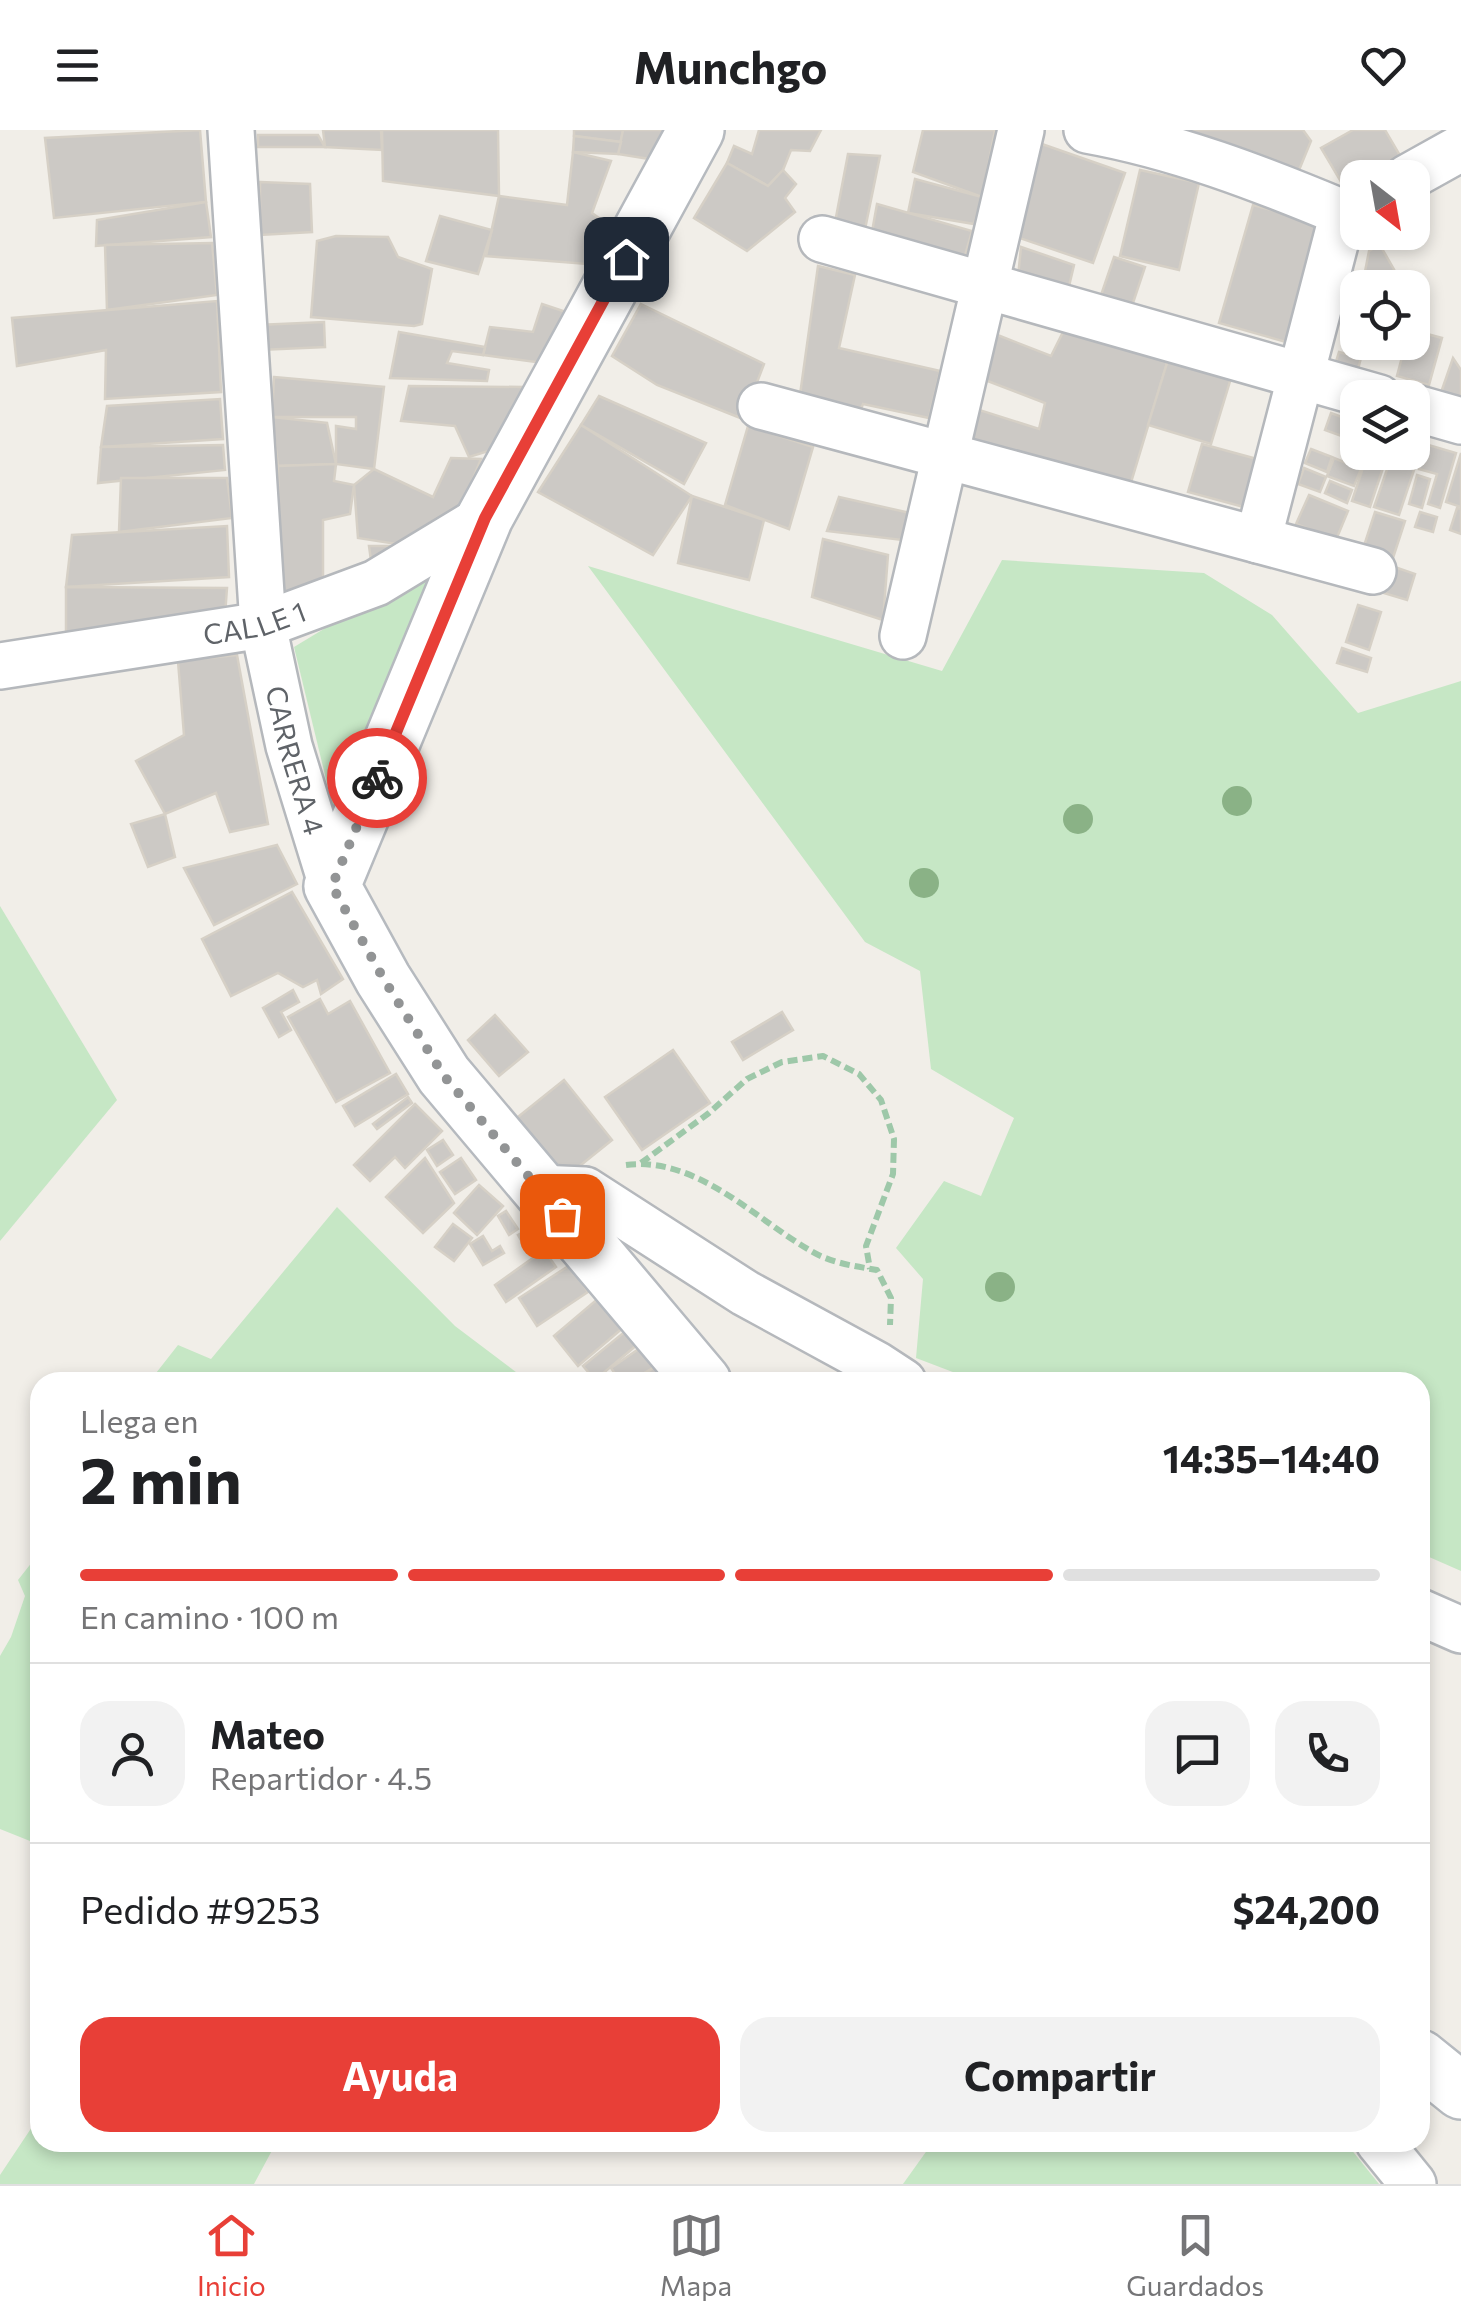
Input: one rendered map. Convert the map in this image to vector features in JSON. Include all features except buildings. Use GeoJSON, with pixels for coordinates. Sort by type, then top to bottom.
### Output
{"type":"FeatureCollection","features":[{"type":"Feature","properties":{"kind":"main road"},"geometry":{"type":"LineString","coordinates":[[332,886],[485,518],[696,130]]}},
{"type":"Feature","properties":{"kind":"main road","name":"CARRERA 4"},"geometry":{"type":"LineString","coordinates":[[332,886],[444,1076],[694,1372]]}},
{"type":"Feature","properties":{"kind":"main road"},"geometry":{"type":"LineString","coordinates":[[1430,2066],[1461,2091]]}},
{"type":"Feature","properties":{"kind":"street","name":"CARRERA 4"},"geometry":{"type":"LineString","coordinates":[[230,130],[263,625],[289,746],[332,886]]}},
{"type":"Feature","properties":{"kind":"street"},"geometry":{"type":"LineString","coordinates":[[903,636],[1021,130]]}},
{"type":"Feature","properties":{"kind":"street"},"geometry":{"type":"LineString","coordinates":[[1087,130],[1134,138],[1340,205]]}},
{"type":"Feature","properties":{"kind":"street"},"geometry":{"type":"LineString","coordinates":[[1430,162],[1455,144]]}},
{"type":"Feature","properties":{"kind":"street"},"geometry":{"type":"LineString","coordinates":[[822,239],[1340,387]]}},
{"type":"Feature","properties":{"kind":"street"},"geometry":{"type":"LineString","coordinates":[[1258,540],[1340,243]]}},
{"type":"Feature","properties":{"kind":"street"},"geometry":{"type":"LineString","coordinates":[[761,406],[1373,571]]}},
{"type":"Feature","properties":{"kind":"street"},"geometry":{"type":"LineString","coordinates":[[1430,412],[1461,420]]}},
{"type":"Feature","properties":{"kind":"street","name":"CALLE 1"},"geometry":{"type":"LineString","coordinates":[[0,666],[263,625],[376,583],[485,518]]}},
{"type":"Feature","properties":{"kind":"street"},"geometry":{"type":"LineString","coordinates":[[538,1188],[585,1190],[745,1293],[886,1372]]}},
{"type":"Feature","properties":{"kind":"street"},"geometry":{"type":"LineString","coordinates":[[1430,1616],[1461,1630]]}},
{"type":"Feature","properties":{"kind":"street"},"geometry":{"type":"LineString","coordinates":[[1387,2152],[1413,2184]]}},
{"type":"Feature","properties":{"kind":"path"},"geometry":{"type":"LineString","coordinates":[[640,1164],[747,1079],[782,1062],[823,1056],[860,1074],[881,1100],[894,1139],[893,1174],[866,1246],[870,1269]]}},
{"type":"Feature","properties":{"kind":"path"},"geometry":{"type":"LineString","coordinates":[[610,1167],[654,1162],[695,1177],[814,1254],[845,1266],[877,1270],[892,1298],[886,1343],[890,1372]]}},
{"type":"Feature","properties":{"kind":"green space"},"geometry":{"type":"Polygon","coordinates":[[[448,554],[333,808],[294,647],[448,554]]]}},
{"type":"Feature","properties":{"kind":"green space"},"geometry":{"type":"Polygon","coordinates":[[[1002,560],[1204,573],[1272,615],[1358,713],[1461,681],[1461,1571],[1430,1557],[1430,1372],[953,1372],[916,1358],[923,1279],[896,1248],[944,1181],[981,1196],[1014,1118],[931,1069],[920,971],[865,942],[588,566],[942,671],[1002,560]]]}},
{"type":"Feature","properties":{"kind":"green space"},"geometry":{"type":"Polygon","coordinates":[[[0,906],[117,1100],[0,1241],[0,906]]]}},
{"type":"Feature","properties":{"kind":"green space"},"geometry":{"type":"Polygon","coordinates":[[[337,1207],[455,1326],[516,1372],[157,1372],[178,1345],[211,1359],[337,1207]]]}},
{"type":"Feature","properties":{"kind":"green space"},"geometry":{"type":"Polygon","coordinates":[[[30,1565],[30,1841],[0,1829],[0,1656],[25,1596],[18,1580],[30,1565]]]}},
{"type":"Feature","properties":{"kind":"green space"},"geometry":{"type":"Polygon","coordinates":[[[30,2130],[30,2152],[271,2152],[254,2184],[0,2184],[0,2175],[30,2130]]]}},
{"type":"Feature","properties":{"kind":"green space"},"geometry":{"type":"Polygon","coordinates":[[[926,2152],[1353,2152],[1379,2184],[903,2184],[926,2152]]]}},
{"type":"Feature","properties":{"kind":"way so far"},"geometry":{"type":"LineString","coordinates":[[377,778],[332,886],[444,1076],[562,1216]]}},
{"type":"Feature","properties":{"kind":"route"},"geometry":{"type":"LineString","coordinates":[[377,778],[485,518],[626,259]]}}]}
